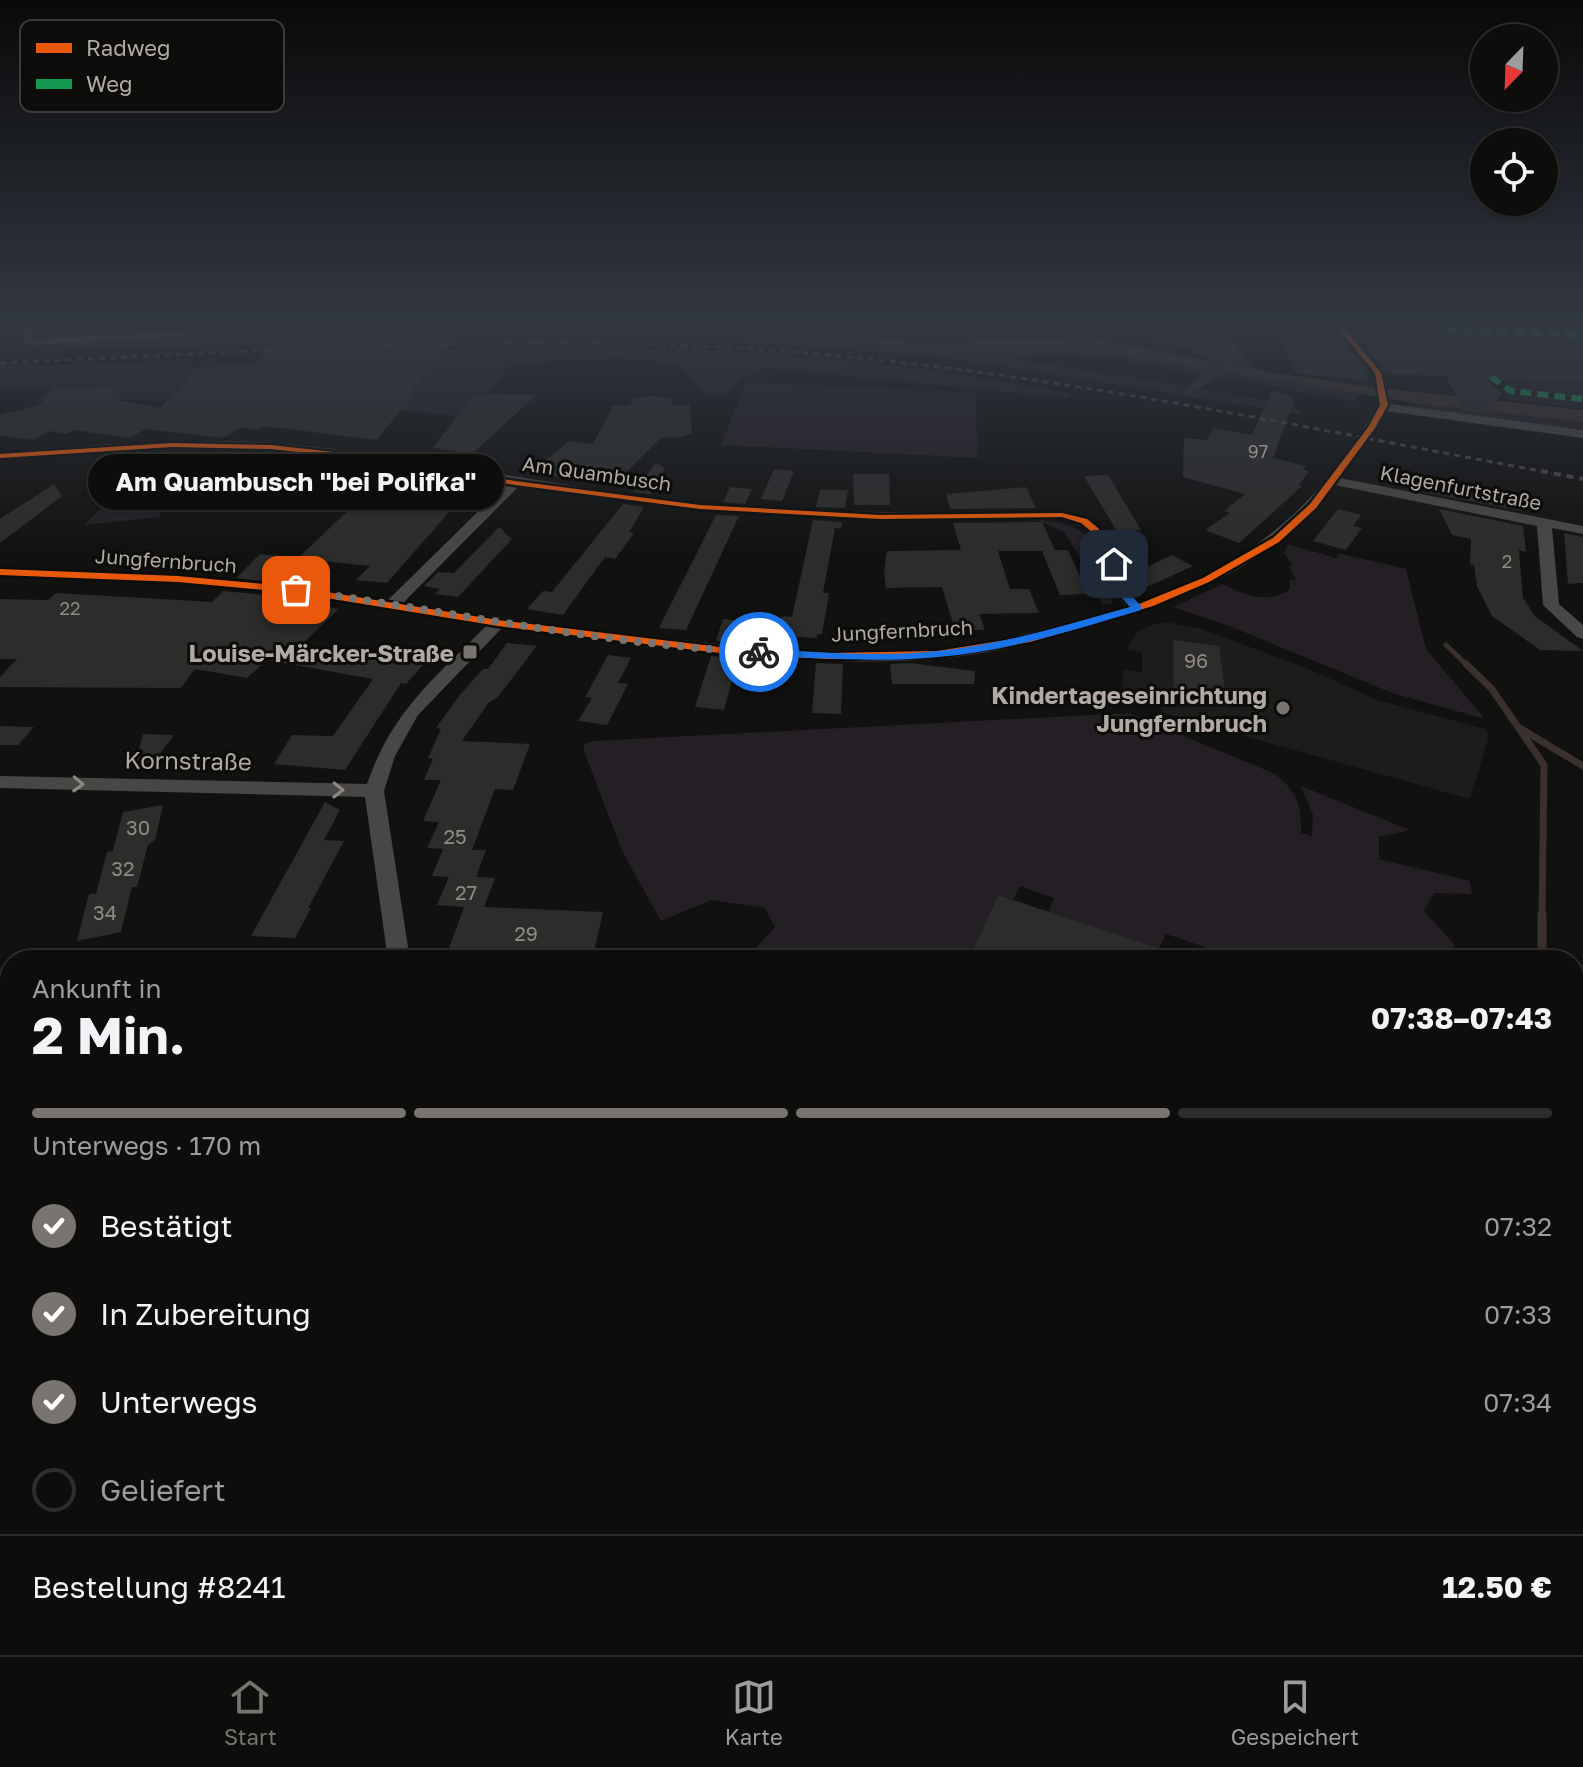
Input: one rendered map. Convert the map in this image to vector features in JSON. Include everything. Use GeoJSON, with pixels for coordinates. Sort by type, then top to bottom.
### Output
{"type":"FeatureCollection","features":[{"type":"Feature","properties":{"kind":"street"},"geometry":{"type":"LineString","coordinates":[[1383,400],[1384,405],[1583,434]]}},
{"type":"Feature","properties":{"kind":"street","name":"Jungfernbruch"},"geometry":{"type":"LineString","coordinates":[[0,572],[178,579],[394,603],[498,623],[728,651],[830,656],[937,654],[1027,640],[1137,608],[1206,580],[1276,540],[1313,506],[1384,405]]}},
{"type":"Feature","properties":{"kind":"street","name":"Am Quambusch"},"geometry":{"type":"LineString","coordinates":[[0,456],[172,445],[271,447],[361,457],[515,483],[700,507],[880,517],[1051,515],[1076,518],[1090,524],[1102,538],[1111,555],[1118,588],[1137,608]]}},
{"type":"Feature","properties":{"kind":"street","name":"Klagenfurtstraße"},"geometry":{"type":"LineString","coordinates":[[1332,480],[1583,530]]}},
{"type":"Feature","properties":{"kind":"street"},"geometry":{"type":"LineString","coordinates":[[394,603],[515,483]]}},
{"type":"Feature","properties":{"kind":"street"},"geometry":{"type":"LineString","coordinates":[[1544,523],[1551,605],[1583,634]]}},
{"type":"Feature","properties":{"kind":"street"},"geometry":{"type":"LineString","coordinates":[[398,950],[374,791],[386,756],[411,712],[498,623]]}},
{"type":"Feature","properties":{"kind":"street","name":"Kornstraße"},"geometry":{"type":"LineString","coordinates":[[0,782],[374,791]]}},
{"type":"Feature","properties":{"kind":"shaded area"},"geometry":{"type":"Polygon","coordinates":[[[318,400],[485,400],[473,418],[318,400]]]}},
{"type":"Feature","properties":{"kind":"shaded area"},"geometry":{"type":"Polygon","coordinates":[[[739,400],[975,400],[978,458],[721,445],[739,400]]]}},
{"type":"Feature","properties":{"kind":"shaded area"},"geometry":{"type":"Polygon","coordinates":[[[1212,400],[1263,400],[1292,406],[1304,415],[1212,400]]]}},
{"type":"Feature","properties":{"kind":"shaded area"},"geometry":{"type":"Polygon","coordinates":[[[1399,400],[1493,400],[1583,410],[1583,422],[1399,400]]]}},
{"type":"Feature","properties":{"kind":"shaded area"},"geometry":{"type":"Polygon","coordinates":[[[1411,400],[1583,422],[1583,430],[1406,407],[1411,400]]]}},
{"type":"Feature","properties":{"kind":"shaded area"},"geometry":{"type":"Polygon","coordinates":[[[1509,400],[1583,400],[1583,409],[1509,400]]]}},
{"type":"Feature","properties":{"kind":"shaded area"},"geometry":{"type":"Polygon","coordinates":[[[172,491],[159,517],[84,525],[104,506],[172,491]]]}},
{"type":"Feature","properties":{"kind":"shaded area"},"geometry":{"type":"Polygon","coordinates":[[[1038,520],[1076,528],[1090,539],[1101,556],[1081,560],[1064,532],[1038,520]]]}},
{"type":"Feature","properties":{"kind":"shaded area"},"geometry":{"type":"Polygon","coordinates":[[[1288,544],[1336,558],[1338,553],[1406,569],[1426,649],[1485,719],[1392,693],[1232,627],[1173,607],[1223,584],[1256,597],[1282,594],[1290,589],[1290,580],[1296,580],[1289,566],[1293,566],[1284,553],[1288,544]]]}},
{"type":"Feature","properties":{"kind":"shaded area"},"geometry":{"type":"Polygon","coordinates":[[[1082,561],[1104,564],[1105,585],[1113,604],[1102,604],[1082,561]]]}},
{"type":"Feature","properties":{"kind":"shaded area","name":"Kindertageseinrichtung Jungfernbruch"},"geometry":{"type":"Polygon","coordinates":[[[1166,622],[1202,629],[1309,669],[1377,700],[1485,729],[1489,736],[1470,799],[1162,713],[1159,703],[1122,693],[1123,670],[1142,672],[1142,652],[1126,649],[1137,633],[1166,622]]]}},
{"type":"Feature","properties":{"kind":"shaded area"},"geometry":{"type":"Polygon","coordinates":[[[1129,713],[1275,774],[1297,800],[1301,833],[1312,836],[1313,815],[1301,786],[1410,830],[1379,837],[1379,859],[1470,881],[1472,894],[1434,893],[1424,911],[1454,944],[1454,950],[1207,950],[1166,934],[1159,949],[1048,912],[1054,898],[1020,886],[1013,900],[998,895],[973,950],[753,950],[775,927],[765,908],[711,900],[661,921],[622,851],[583,748],[586,743],[1129,713]]]}},
{"type":"Feature","properties":{"kind":"building"},"geometry":{"type":"Polygon","coordinates":[[[43,400],[118,400],[160,408],[168,400],[410,400],[376,440],[264,426],[258,430],[241,427],[223,438],[145,429],[130,438],[74,430],[67,434],[50,431],[34,440],[0,435],[0,415],[39,405],[43,400]]]}},
{"type":"Feature","properties":{"kind":"building"},"geometry":{"type":"Polygon","coordinates":[[[469,400],[530,400],[472,454],[433,448],[469,400]]]}},
{"type":"Feature","properties":{"kind":"building"},"geometry":{"type":"Polygon","coordinates":[[[632,400],[671,400],[672,405],[690,405],[692,434],[662,437],[613,485],[548,475],[554,463],[543,462],[569,441],[593,444],[613,406],[630,405],[632,400]]]}},
{"type":"Feature","properties":{"kind":"building"},"geometry":{"type":"Polygon","coordinates":[[[1267,400],[1294,400],[1273,458],[1306,466],[1303,469],[1309,471],[1299,485],[1302,486],[1239,543],[1205,530],[1230,513],[1224,511],[1245,494],[1183,477],[1184,438],[1207,440],[1213,428],[1252,435],[1267,400]]]}},
{"type":"Feature","properties":{"kind":"building"},"geometry":{"type":"Polygon","coordinates":[[[1458,400],[1498,400],[1489,414],[1463,411],[1458,400]]]}},
{"type":"Feature","properties":{"kind":"building"},"geometry":{"type":"Polygon","coordinates":[[[656,463],[665,468],[650,494],[633,492],[656,463]]]}},
{"type":"Feature","properties":{"kind":"building"},"geometry":{"type":"Polygon","coordinates":[[[774,469],[794,471],[782,501],[761,499],[774,469]]]}},
{"type":"Feature","properties":{"kind":"building"},"geometry":{"type":"Polygon","coordinates":[[[853,474],[889,474],[890,505],[854,505],[853,474]]]}},
{"type":"Feature","properties":{"kind":"building"},"geometry":{"type":"Polygon","coordinates":[[[1108,475],[1141,530],[1116,530],[1084,476],[1108,475]]]}},
{"type":"Feature","properties":{"kind":"building"},"geometry":{"type":"Polygon","coordinates":[[[1424,481],[1521,502],[1522,511],[1430,493],[1424,481]]]}},
{"type":"Feature","properties":{"kind":"building"},"geometry":{"type":"Polygon","coordinates":[[[54,484],[62,496],[0,543],[0,519],[54,484]]]}},
{"type":"Feature","properties":{"kind":"building"},"geometry":{"type":"Polygon","coordinates":[[[730,487],[752,489],[745,504],[723,502],[730,487]]]}},
{"type":"Feature","properties":{"kind":"building"},"geometry":{"type":"Polygon","coordinates":[[[1026,487],[1036,508],[950,509],[946,494],[1026,487]]]}},
{"type":"Feature","properties":{"kind":"building"},"geometry":{"type":"Polygon","coordinates":[[[820,490],[848,490],[845,508],[816,507],[820,490]]]}},
{"type":"Feature","properties":{"kind":"building"},"geometry":{"type":"Polygon","coordinates":[[[376,502],[450,511],[387,583],[356,580],[370,566],[312,560],[289,584],[236,578],[260,554],[298,558],[356,503],[373,505],[376,502]]]}},
{"type":"Feature","properties":{"kind":"building"},"geometry":{"type":"Polygon","coordinates":[[[623,504],[644,507],[629,532],[634,533],[615,559],[605,557],[563,615],[527,609],[543,591],[552,592],[623,504]]]}},
{"type":"Feature","properties":{"kind":"building"},"geometry":{"type":"Polygon","coordinates":[[[1338,509],[1361,515],[1353,526],[1362,528],[1346,550],[1313,541],[1338,509]]]}},
{"type":"Feature","properties":{"kind":"building"},"geometry":{"type":"Polygon","coordinates":[[[1439,509],[1523,526],[1526,552],[1519,550],[1523,598],[1535,616],[1583,651],[1540,650],[1492,616],[1477,586],[1474,565],[1470,564],[1471,539],[1452,535],[1439,509]]]}},
{"type":"Feature","properties":{"kind":"building"},"geometry":{"type":"Polygon","coordinates":[[[716,515],[739,516],[686,630],[659,628],[716,515]]]}},
{"type":"Feature","properties":{"kind":"building"},"geometry":{"type":"Polygon","coordinates":[[[813,520],[842,522],[841,529],[835,528],[823,593],[829,593],[822,634],[817,634],[817,638],[777,636],[782,616],[792,617],[813,520]]]}},
{"type":"Feature","properties":{"kind":"building"},"geometry":{"type":"Polygon","coordinates":[[[1042,522],[1055,550],[1068,550],[1088,594],[1060,595],[1042,551],[998,551],[1010,589],[1029,589],[1039,613],[979,614],[985,630],[955,630],[942,587],[886,588],[884,572],[887,551],[961,550],[953,523],[1042,522]]]}},
{"type":"Feature","properties":{"kind":"building"},"geometry":{"type":"Polygon","coordinates":[[[499,527],[512,539],[458,597],[435,594],[440,589],[424,586],[438,572],[454,573],[499,527]]]}},
{"type":"Feature","properties":{"kind":"building"},"geometry":{"type":"Polygon","coordinates":[[[1564,533],[1583,537],[1583,583],[1568,584],[1564,533]]]}},
{"type":"Feature","properties":{"kind":"building"},"geometry":{"type":"Polygon","coordinates":[[[1172,555],[1193,566],[1136,592],[1126,576],[1172,555]]]}},
{"type":"Feature","properties":{"kind":"building"},"geometry":{"type":"Polygon","coordinates":[[[223,591],[276,596],[339,609],[301,645],[423,665],[406,684],[401,683],[345,770],[274,764],[292,735],[333,736],[373,679],[267,660],[247,678],[195,669],[181,688],[0,687],[0,677],[17,659],[0,659],[0,599],[48,600],[56,593],[212,602],[223,591]]]}},
{"type":"Feature","properties":{"kind":"building"},"geometry":{"type":"Polygon","coordinates":[[[723,619],[755,622],[749,644],[716,641],[723,619]]]}},
{"type":"Feature","properties":{"kind":"building"},"geometry":{"type":"Polygon","coordinates":[[[1173,640],[1219,646],[1227,707],[1174,701],[1173,640]]]}},
{"type":"Feature","properties":{"kind":"building"},"geometry":{"type":"Polygon","coordinates":[[[507,643],[537,646],[497,698],[489,702],[462,741],[530,744],[513,790],[495,789],[472,850],[486,850],[476,877],[495,878],[484,907],[603,912],[594,950],[448,950],[464,907],[437,905],[449,877],[432,876],[443,849],[427,848],[439,822],[423,821],[441,780],[424,780],[433,759],[428,758],[441,729],[436,728],[459,696],[483,669],[488,669],[507,643]]]}},
{"type":"Feature","properties":{"kind":"building"},"geometry":{"type":"Polygon","coordinates":[[[608,655],[631,658],[618,683],[628,684],[607,725],[578,721],[592,698],[585,697],[608,655]]]}},
{"type":"Feature","properties":{"kind":"building"},"geometry":{"type":"Polygon","coordinates":[[[711,656],[744,659],[742,666],[736,666],[724,710],[695,707],[711,656]]]}},
{"type":"Feature","properties":{"kind":"building"},"geometry":{"type":"Polygon","coordinates":[[[816,663],[843,664],[841,714],[812,713],[816,663]]]}},
{"type":"Feature","properties":{"kind":"building"},"geometry":{"type":"Polygon","coordinates":[[[910,663],[975,671],[974,684],[892,684],[890,664],[910,663]]]}},
{"type":"Feature","properties":{"kind":"building"},"geometry":{"type":"Polygon","coordinates":[[[0,726],[34,727],[18,745],[0,745],[0,726]]]}},
{"type":"Feature","properties":{"kind":"building"},"geometry":{"type":"Polygon","coordinates":[[[143,734],[174,735],[153,763],[136,762],[143,734]]]}},
{"type":"Feature","properties":{"kind":"building"},"geometry":{"type":"Polygon","coordinates":[[[325,802],[340,810],[324,840],[344,841],[295,938],[251,936],[325,802]]]}},
{"type":"Feature","properties":{"kind":"building"},"geometry":{"type":"Polygon","coordinates":[[[163,805],[155,840],[148,845],[137,887],[132,887],[121,932],[77,941],[89,894],[96,894],[107,852],[113,851],[123,812],[163,805]]]}},
{"type":"Feature","properties":{"kind":"building"},"geometry":{"type":"Polygon","coordinates":[[[998,895],[1164,950],[973,950],[998,895]]]}},
{"type":"Feature","properties":{"kind":"waterway"},"geometry":{"type":"LineString","coordinates":[[1446,645],[1468,666]]}},
{"type":"Feature","properties":{"kind":"waterway"},"geometry":{"type":"LineString","coordinates":[[1466,664],[1491,688],[1518,727]]}},
{"type":"Feature","properties":{"kind":"waterway"},"geometry":{"type":"LineString","coordinates":[[1518,727],[1583,766]]}},
{"type":"Feature","properties":{"kind":"waterway"},"geometry":{"type":"LineString","coordinates":[[1518,727],[1544,765],[1542,916]]}},
{"type":"Feature","properties":{"kind":"waterway"},"geometry":{"type":"LineString","coordinates":[[1542,916],[1542,950]]}},
{"type":"Feature","properties":{"kind":"railway"},"geometry":{"type":"LineString","coordinates":[[1158,400],[1552,473]]}},
{"type":"Feature","properties":{"kind":"railway"},"geometry":{"type":"LineString","coordinates":[[1541,471],[1583,479]]}},
{"type":"Feature","properties":{"kind":"cycle path"},"geometry":{"type":"LineString","coordinates":[[0,572],[178,579],[296,590],[498,623],[728,651],[830,656],[937,654],[1027,640],[1150,604],[1206,580],[1276,540],[1313,506],[1372,426],[1384,405],[1383,400]]}},
{"type":"Feature","properties":{"kind":"cycle path"},"geometry":{"type":"LineString","coordinates":[[0,456],[172,445],[271,447],[361,457],[515,483],[700,507],[880,517],[1062,515],[1084,521],[1095,530],[1111,555],[1118,588],[1137,608]]}},
{"type":"Feature","properties":{"kind":"way so far"},"geometry":{"type":"LineString","coordinates":[[296,590],[394,603],[498,623],[651,643],[759,652]]}},
{"type":"Feature","properties":{"kind":"place","name":"Am Quambusch \"bei Polifka\""},"geometry":{"type":"Point","coordinates":[296,590]}},
{"type":"Feature","properties":{"kind":"place","name":"Louise-Märcker-Straße"},"geometry":{"type":"Point","coordinates":[470,652]}},
{"type":"Feature","properties":{"kind":"place","name":"Kindertageseinrichtung Jungfernbruch"},"geometry":{"type":"Point","coordinates":[1283,708]}},
{"type":"Feature","properties":{"kind":"route"},"geometry":{"type":"LineString","coordinates":[[759,652],[830,656],[937,654],[1027,640],[1137,608],[1121,594],[1114,564]]}}]}
